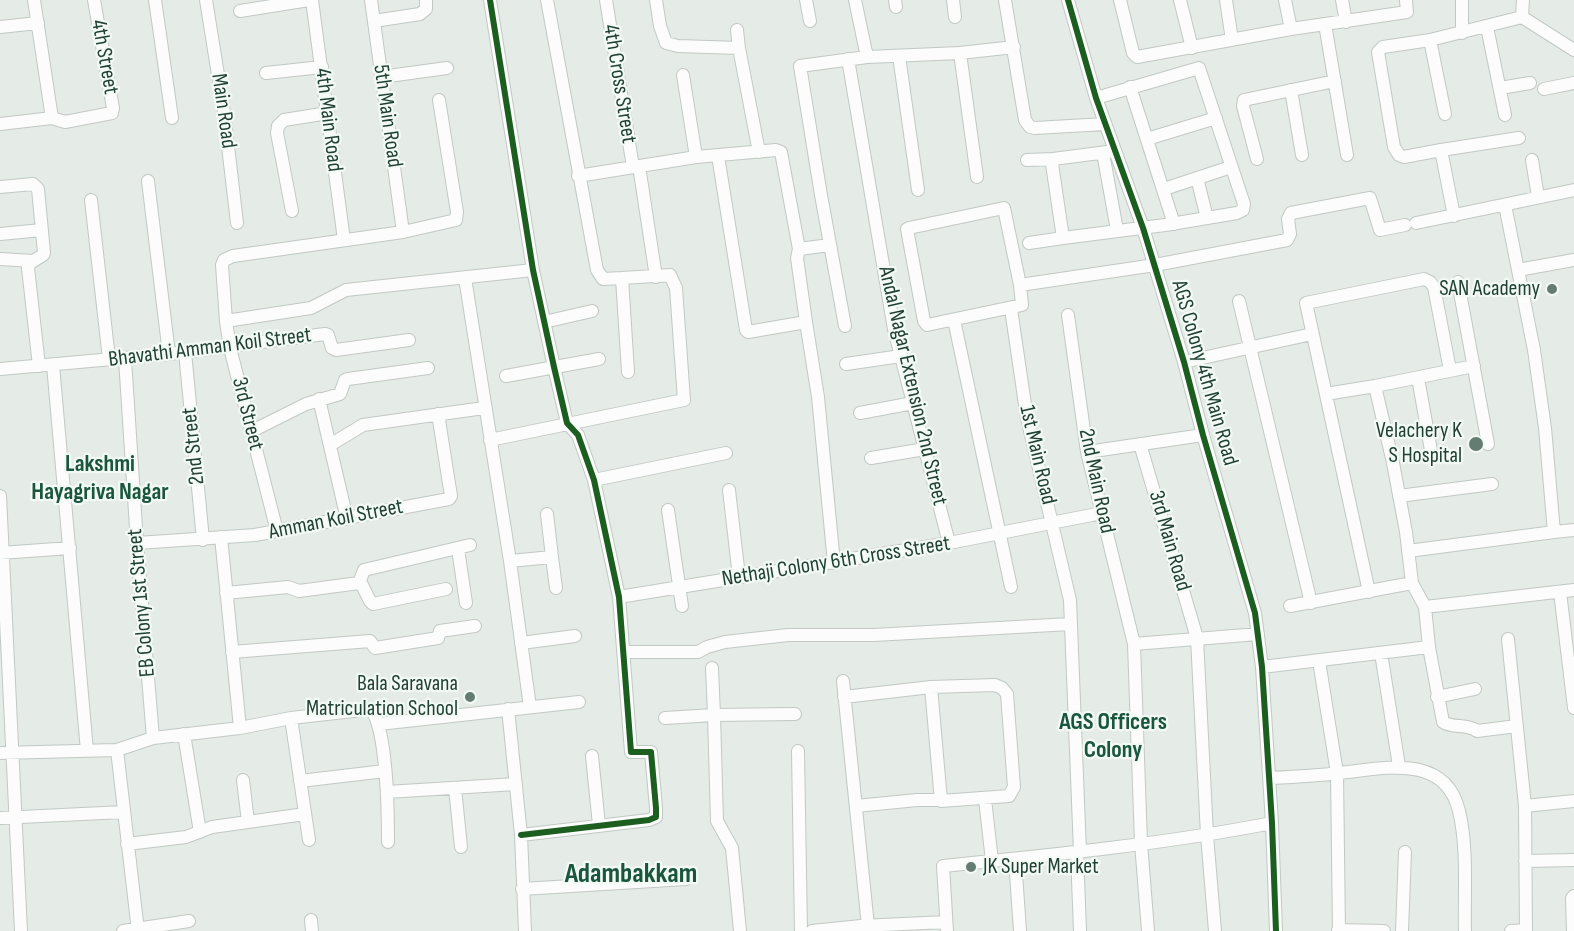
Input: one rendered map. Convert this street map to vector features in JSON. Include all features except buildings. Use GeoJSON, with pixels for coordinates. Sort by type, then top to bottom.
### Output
{"type":"FeatureCollection","features":[{"type":"Feature","properties":{"kind":"street"},"geometry":{"type":"LineString","coordinates":[[0,124],[52,118],[34,0]]}},
{"type":"Feature","properties":{"kind":"street","name":"4th Street"},"geometry":{"type":"LineString","coordinates":[[52,118],[65,122],[112,113],[94,0]]}},
{"type":"Feature","properties":{"kind":"street"},"geometry":{"type":"LineString","coordinates":[[155,0],[172,118]]}},
{"type":"Feature","properties":{"kind":"street","name":"Main Road"},"geometry":{"type":"LineString","coordinates":[[206,0],[224,112],[237,223]]}},
{"type":"Feature","properties":{"kind":"street"},"geometry":{"type":"LineString","coordinates":[[240,11],[311,0]]}},
{"type":"Feature","properties":{"kind":"street","name":"4th Main Road"},"geometry":{"type":"LineString","coordinates":[[311,0],[344,240]]}},
{"type":"Feature","properties":{"kind":"street","name":"5th Main Road"},"geometry":{"type":"LineString","coordinates":[[371,0],[403,232]]}},
{"type":"Feature","properties":{"kind":"street"},"geometry":{"type":"LineString","coordinates":[[374,21],[423,13],[426,9],[426,0]]}},
{"type":"Feature","properties":{"kind":"street"},"geometry":{"type":"LineString","coordinates":[[490,0],[533,270],[567,423],[578,435],[594,480],[619,597],[631,752],[651,752],[656,817],[521,835]]}},
{"type":"Feature","properties":{"kind":"street"},"geometry":{"type":"LineString","coordinates":[[490,440],[684,400],[676,288],[670,275],[603,279],[597,270],[546,0]]}},
{"type":"Feature","properties":{"kind":"street","name":"4th Cross Street"},"geometry":{"type":"LineString","coordinates":[[606,0],[656,277]]}},
{"type":"Feature","properties":{"kind":"street"},"geometry":{"type":"LineString","coordinates":[[656,0],[663,39],[666,43],[678,46],[739,48]]}},
{"type":"Feature","properties":{"kind":"street"},"geometry":{"type":"LineString","coordinates":[[806,0],[810,21]]}},
{"type":"Feature","properties":{"kind":"street"},"geometry":{"type":"LineString","coordinates":[[855,0],[867,57]]}},
{"type":"Feature","properties":{"kind":"street"},"geometry":{"type":"LineString","coordinates":[[953,0],[955,16]]}},
{"type":"Feature","properties":{"kind":"street"},"geometry":{"type":"LineString","coordinates":[[1005,0],[1025,120],[1030,127],[1105,124],[1068,0]]}},
{"type":"Feature","properties":{"kind":"street"},"geometry":{"type":"LineString","coordinates":[[1120,0],[1135,57],[1290,29],[1407,12],[1406,0]]}},
{"type":"Feature","properties":{"kind":"street"},"geometry":{"type":"LineString","coordinates":[[1180,0],[1192,48]]}},
{"type":"Feature","properties":{"kind":"street"},"geometry":{"type":"LineString","coordinates":[[1226,0],[1232,40]]}},
{"type":"Feature","properties":{"kind":"street"},"geometry":{"type":"LineString","coordinates":[[1285,0],[1290,29]]}},
{"type":"Feature","properties":{"kind":"street"},"geometry":{"type":"LineString","coordinates":[[1342,0],[1346,22]]}},
{"type":"Feature","properties":{"kind":"street"},"geometry":{"type":"LineString","coordinates":[[1462,0],[1462,33]]}},
{"type":"Feature","properties":{"kind":"street"},"geometry":{"type":"LineString","coordinates":[[1522,17],[1523,0]]}},
{"type":"Feature","properties":{"kind":"street"},"geometry":{"type":"LineString","coordinates":[[1519,138],[1404,157],[1396,152],[1378,52],[1383,47],[1430,40],[1522,17],[1574,50]]}},
{"type":"Feature","properties":{"kind":"street"},"geometry":{"type":"LineString","coordinates":[[0,27],[38,23]]}},
{"type":"Feature","properties":{"kind":"street"},"geometry":{"type":"LineString","coordinates":[[1325,24],[1347,154]]}},
{"type":"Feature","properties":{"kind":"street"},"geometry":{"type":"LineString","coordinates":[[1487,27],[1505,115]]}},
{"type":"Feature","properties":{"kind":"street"},"geometry":{"type":"LineString","coordinates":[[737,30],[759,152]]}},
{"type":"Feature","properties":{"kind":"street"},"geometry":{"type":"LineString","coordinates":[[1430,40],[1445,114]]}},
{"type":"Feature","properties":{"kind":"street"},"geometry":{"type":"LineString","coordinates":[[845,326],[800,68],[804,65],[867,57],[960,53],[1014,47]]}},
{"type":"Feature","properties":{"kind":"street"},"geometry":{"type":"LineString","coordinates":[[960,53],[977,177]]}},
{"type":"Feature","properties":{"kind":"street"},"geometry":{"type":"LineString","coordinates":[[899,56],[918,190]]}},
{"type":"Feature","properties":{"kind":"street","name":"Andal Nagar Extension 2nd Street"},"geometry":{"type":"LineString","coordinates":[[848,59],[894,328],[949,543]]}},
{"type":"Feature","properties":{"kind":"street"},"geometry":{"type":"LineString","coordinates":[[266,74],[322,67]]}},
{"type":"Feature","properties":{"kind":"street"},"geometry":{"type":"LineString","coordinates":[[381,77],[447,68]]}},
{"type":"Feature","properties":{"kind":"street"},"geometry":{"type":"LineString","coordinates":[[1029,243],[1174,224],[1243,210],[1244,204],[1199,68],[1096,98]]}},
{"type":"Feature","properties":{"kind":"street"},"geometry":{"type":"LineString","coordinates":[[683,75],[696,157]]}},
{"type":"Feature","properties":{"kind":"street"},"geometry":{"type":"LineString","coordinates":[[1257,159],[1244,100],[1335,81]]}},
{"type":"Feature","properties":{"kind":"street"},"geometry":{"type":"LineString","coordinates":[[1500,88],[1530,83]]}},
{"type":"Feature","properties":{"kind":"street"},"geometry":{"type":"LineString","coordinates":[[1544,88],[1574,83]]}},
{"type":"Feature","properties":{"kind":"street"},"geometry":{"type":"LineString","coordinates":[[1130,87],[1174,224]]}},
{"type":"Feature","properties":{"kind":"street"},"geometry":{"type":"LineString","coordinates":[[1291,90],[1302,155]]}},
{"type":"Feature","properties":{"kind":"street"},"geometry":{"type":"LineString","coordinates":[[344,240],[453,222],[457,217],[439,100]]}},
{"type":"Feature","properties":{"kind":"street"},"geometry":{"type":"LineString","coordinates":[[292,211],[277,133],[278,126],[284,120],[328,113]]}},
{"type":"Feature","properties":{"kind":"street"},"geometry":{"type":"LineString","coordinates":[[1147,139],[1216,118]]}},
{"type":"Feature","properties":{"kind":"street","name":"AGS Colony 4th Main Road"},"geometry":{"type":"LineString","coordinates":[[1105,124],[1109,152],[1143,228],[1155,265],[1255,613],[1262,667],[1276,931]]}},
{"type":"Feature","properties":{"kind":"street"},"geometry":{"type":"LineString","coordinates":[[578,176],[696,157],[776,150],[782,155],[799,249],[797,258],[818,397],[834,563]]}},
{"type":"Feature","properties":{"kind":"street"},"geometry":{"type":"LineString","coordinates":[[1441,150],[1454,216]]}},
{"type":"Feature","properties":{"kind":"street"},"geometry":{"type":"LineString","coordinates":[[1027,160],[1109,152],[1117,230]]}},
{"type":"Feature","properties":{"kind":"street"},"geometry":{"type":"LineString","coordinates":[[718,156],[746,330],[748,332],[807,322]]}},
{"type":"Feature","properties":{"kind":"street"},"geometry":{"type":"LineString","coordinates":[[1053,159],[1063,238]]}},
{"type":"Feature","properties":{"kind":"street"},"geometry":{"type":"LineString","coordinates":[[1532,160],[1538,197]]}},
{"type":"Feature","properties":{"kind":"street"},"geometry":{"type":"LineString","coordinates":[[1164,189],[1231,167]]}},
{"type":"Feature","properties":{"kind":"street"},"geometry":{"type":"LineString","coordinates":[[1197,178],[1207,218]]}},
{"type":"Feature","properties":{"kind":"street"},"geometry":{"type":"LineString","coordinates":[[148,181],[169,354]]}},
{"type":"Feature","properties":{"kind":"street"},"geometry":{"type":"LineString","coordinates":[[0,187],[33,184],[38,189],[43,255],[30,263],[0,259]]}},
{"type":"Feature","properties":{"kind":"street"},"geometry":{"type":"LineString","coordinates":[[1025,284],[1155,265],[1289,238],[1288,219],[1291,213],[1370,198],[1380,230],[1574,190]]}},
{"type":"Feature","properties":{"kind":"street"},"geometry":{"type":"LineString","coordinates":[[91,200],[109,359]]}},
{"type":"Feature","properties":{"kind":"street"},"geometry":{"type":"LineString","coordinates":[[1505,205],[1534,351],[1545,428],[1554,532]]}},
{"type":"Feature","properties":{"kind":"street"},"geometry":{"type":"LineString","coordinates":[[1004,208],[1025,284],[1022,305],[955,324],[929,325],[924,321],[907,230],[1004,208]]}},
{"type":"Feature","properties":{"kind":"street"},"geometry":{"type":"LineString","coordinates":[[0,234],[42,230]]}},
{"type":"Feature","properties":{"kind":"street","name":"3rd Street"},"geometry":{"type":"LineString","coordinates":[[277,531],[230,348],[222,270],[224,260],[233,256],[344,240]]}},
{"type":"Feature","properties":{"kind":"street"},"geometry":{"type":"LineString","coordinates":[[799,249],[830,245]]}},
{"type":"Feature","properties":{"kind":"street"},"geometry":{"type":"LineString","coordinates":[[1518,270],[1574,260]]}},
{"type":"Feature","properties":{"kind":"street"},"geometry":{"type":"LineString","coordinates":[[30,263],[39,366]]}},
{"type":"Feature","properties":{"kind":"street"},"geometry":{"type":"LineString","coordinates":[[226,321],[311,308],[346,290],[533,270]]}},
{"type":"Feature","properties":{"kind":"street"},"geometry":{"type":"LineString","coordinates":[[465,278],[510,561],[530,707]]}},
{"type":"Feature","properties":{"kind":"street"},"geometry":{"type":"LineString","coordinates":[[622,278],[628,372]]}},
{"type":"Feature","properties":{"kind":"street"},"geometry":{"type":"LineString","coordinates":[[1369,592],[1306,303],[1424,279],[1434,287],[1450,370]]}},
{"type":"Feature","properties":{"kind":"street"},"geometry":{"type":"LineString","coordinates":[[1458,282],[1488,444]]}},
{"type":"Feature","properties":{"kind":"street"},"geometry":{"type":"LineString","coordinates":[[1239,301],[1311,603]]}},
{"type":"Feature","properties":{"kind":"street","name":"1st Main Road"},"geometry":{"type":"LineString","coordinates":[[1011,309],[1027,418],[1070,600],[1080,931]]}},
{"type":"Feature","properties":{"kind":"street"},"geometry":{"type":"LineString","coordinates":[[544,322],[592,311]]}},
{"type":"Feature","properties":{"kind":"street","name":"2nd Main Road"},"geometry":{"type":"LineString","coordinates":[[1068,315],[1087,452],[1134,644],[1141,843],[1148,931]]}},
{"type":"Feature","properties":{"kind":"street"},"geometry":{"type":"LineString","coordinates":[[955,324],[1011,587]]}},
{"type":"Feature","properties":{"kind":"street","name":"Bhavathi Amman Koil Street"},"geometry":{"type":"LineString","coordinates":[[0,369],[230,348],[325,334],[328,335],[332,348],[336,350],[409,340]]}},
{"type":"Feature","properties":{"kind":"street"},"geometry":{"type":"LineString","coordinates":[[1184,362],[1312,334]]}},
{"type":"Feature","properties":{"kind":"street","name":"2nd Street"},"geometry":{"type":"LineString","coordinates":[[185,352],[203,540]]}},
{"type":"Feature","properties":{"kind":"street"},"geometry":{"type":"LineString","coordinates":[[846,364],[902,356]]}},
{"type":"Feature","properties":{"kind":"street","name":"EB Colony 1st Street"},"geometry":{"type":"LineString","coordinates":[[125,359],[153,738]]}},
{"type":"Feature","properties":{"kind":"street"},"geometry":{"type":"LineString","coordinates":[[506,376],[599,359]]}},
{"type":"Feature","properties":{"kind":"street"},"geometry":{"type":"LineString","coordinates":[[53,365],[87,751]]}},
{"type":"Feature","properties":{"kind":"street"},"geometry":{"type":"LineString","coordinates":[[1326,394],[1474,366]]}},
{"type":"Feature","properties":{"kind":"street"},"geometry":{"type":"LineString","coordinates":[[252,431],[319,399],[340,394],[345,380],[428,368]]}},
{"type":"Feature","properties":{"kind":"street"},"geometry":{"type":"LineString","coordinates":[[1418,378],[1432,456]]}},
{"type":"Feature","properties":{"kind":"street"},"geometry":{"type":"LineString","coordinates":[[1376,386],[1399,496],[1412,583],[1425,607],[1429,647],[1443,722],[1449,726],[1471,727],[1477,731],[1517,726]]}},
{"type":"Feature","properties":{"kind":"street"},"geometry":{"type":"LineString","coordinates":[[319,399],[347,519]]}},
{"type":"Feature","properties":{"kind":"street"},"geometry":{"type":"LineString","coordinates":[[860,413],[913,403]]}},
{"type":"Feature","properties":{"kind":"street"},"geometry":{"type":"LineString","coordinates":[[330,445],[363,425],[484,408]]}},
{"type":"Feature","properties":{"kind":"street","name":"Amman Koil Street"},"geometry":{"type":"LineString","coordinates":[[137,543],[255,535],[451,498],[438,414]]}},
{"type":"Feature","properties":{"kind":"street"},"geometry":{"type":"LineString","coordinates":[[1087,452],[1203,435]]}},
{"type":"Feature","properties":{"kind":"street","name":"3rd Main Road"},"geometry":{"type":"LineString","coordinates":[[1140,444],[1197,638],[1207,836],[1215,931]]}},
{"type":"Feature","properties":{"kind":"street"},"geometry":{"type":"LineString","coordinates":[[871,458],[925,449]]}},
{"type":"Feature","properties":{"kind":"street"},"geometry":{"type":"LineString","coordinates":[[594,480],[726,453]]}},
{"type":"Feature","properties":{"kind":"street"},"geometry":{"type":"LineString","coordinates":[[1399,496],[1492,484]]}},
{"type":"Feature","properties":{"kind":"street"},"geometry":{"type":"LineString","coordinates":[[729,490],[739,577]]}},
{"type":"Feature","properties":{"kind":"street"},"geometry":{"type":"LineString","coordinates":[[0,496],[6,752],[15,817],[21,931]]}},
{"type":"Feature","properties":{"kind":"street"},"geometry":{"type":"LineString","coordinates":[[668,510],[682,606]]}},
{"type":"Feature","properties":{"kind":"street","name":"Nethaji Colony 6th Cross Street"},"geometry":{"type":"LineString","coordinates":[[619,597],[949,543],[1102,513]]}},
{"type":"Feature","properties":{"kind":"street"},"geometry":{"type":"LineString","coordinates":[[547,514],[556,588]]}},
{"type":"Feature","properties":{"kind":"street"},"geometry":{"type":"LineString","coordinates":[[1408,551],[1574,530]]}},
{"type":"Feature","properties":{"kind":"street"},"geometry":{"type":"LineString","coordinates":[[221,537],[240,728]]}},
{"type":"Feature","properties":{"kind":"street"},"geometry":{"type":"LineString","coordinates":[[446,589],[371,603],[361,582],[364,570],[464,547],[466,603]]}},
{"type":"Feature","properties":{"kind":"street"},"geometry":{"type":"LineString","coordinates":[[2,553],[70,548]]}},
{"type":"Feature","properties":{"kind":"street"},"geometry":{"type":"LineString","coordinates":[[510,561],[552,557]]}},
{"type":"Feature","properties":{"kind":"street"},"geometry":{"type":"LineString","coordinates":[[226,593],[288,586],[299,591],[361,582]]}},
{"type":"Feature","properties":{"kind":"street"},"geometry":{"type":"LineString","coordinates":[[1290,606],[1412,583]]}},
{"type":"Feature","properties":{"kind":"street"},"geometry":{"type":"LineString","coordinates":[[1425,607],[1574,590]]}},
{"type":"Feature","properties":{"kind":"street"},"geometry":{"type":"LineString","coordinates":[[1560,592],[1574,708]]}},
{"type":"Feature","properties":{"kind":"street"},"geometry":{"type":"LineString","coordinates":[[623,652],[699,652],[725,642],[788,635],[874,635],[1071,624]]}},
{"type":"Feature","properties":{"kind":"street"},"geometry":{"type":"LineString","coordinates":[[232,652],[370,641],[375,648],[438,638],[440,631],[475,626]]}},
{"type":"Feature","properties":{"kind":"street"},"geometry":{"type":"LineString","coordinates":[[1134,644],[1258,634]]}},
{"type":"Feature","properties":{"kind":"street"},"geometry":{"type":"LineString","coordinates":[[521,644],[575,636]]}},
{"type":"Feature","properties":{"kind":"street"},"geometry":{"type":"LineString","coordinates":[[1508,639],[1525,807],[1526,930],[1511,931]]}},
{"type":"Feature","properties":{"kind":"street"},"geometry":{"type":"LineString","coordinates":[[1262,667],[1429,647]]}},
{"type":"Feature","properties":{"kind":"street"},"geometry":{"type":"LineString","coordinates":[[1381,653],[1399,766]]}},
{"type":"Feature","properties":{"kind":"street"},"geometry":{"type":"LineString","coordinates":[[1319,661],[1337,773],[1338,931],[1384,931]]}},
{"type":"Feature","properties":{"kind":"street"},"geometry":{"type":"LineString","coordinates":[[712,668],[717,820],[732,849],[740,931]]}},
{"type":"Feature","properties":{"kind":"street"},"geometry":{"type":"LineString","coordinates":[[843,681],[856,806],[863,928]]}},
{"type":"Feature","properties":{"kind":"street"},"geometry":{"type":"LineString","coordinates":[[844,697],[931,687],[995,685],[1002,688],[1006,694],[1014,788],[1009,796],[986,799],[917,800],[856,806]]}},
{"type":"Feature","properties":{"kind":"street"},"geometry":{"type":"LineString","coordinates":[[931,687],[941,800]]}},
{"type":"Feature","properties":{"kind":"street"},"geometry":{"type":"LineString","coordinates":[[1437,697],[1474,689]]}},
{"type":"Feature","properties":{"kind":"street"},"geometry":{"type":"LineString","coordinates":[[379,724],[579,702]]}},
{"type":"Feature","properties":{"kind":"street"},"geometry":{"type":"LineString","coordinates":[[6,752],[117,750],[153,738],[371,709],[379,724],[387,792],[388,842]]}},
{"type":"Feature","properties":{"kind":"street"},"geometry":{"type":"LineString","coordinates":[[508,709],[521,835],[525,931]]}},
{"type":"Feature","properties":{"kind":"street"},"geometry":{"type":"LineString","coordinates":[[665,718],[714,714],[795,714]]}},
{"type":"Feature","properties":{"kind":"street"},"geometry":{"type":"LineString","coordinates":[[291,718],[309,840]]}},
{"type":"Feature","properties":{"kind":"street"},"geometry":{"type":"LineString","coordinates":[[184,734],[200,832]]}},
{"type":"Feature","properties":{"kind":"street"},"geometry":{"type":"LineString","coordinates":[[117,750],[138,930]]}},
{"type":"Feature","properties":{"kind":"street"},"geometry":{"type":"LineString","coordinates":[[798,751],[801,931]]}},
{"type":"Feature","properties":{"kind":"street"},"geometry":{"type":"LineString","coordinates":[[592,756],[599,825]]}},
{"type":"Feature","properties":{"kind":"street"},"geometry":{"type":"LineString","coordinates":[[1269,778],[1399,766],[1431,774],[1444,782],[1453,793],[1459,810],[1463,834],[1465,931]]}},
{"type":"Feature","properties":{"kind":"street"},"geometry":{"type":"LineString","coordinates":[[300,781],[385,771]]}},
{"type":"Feature","properties":{"kind":"street"},"geometry":{"type":"LineString","coordinates":[[243,780],[248,822]]}},
{"type":"Feature","properties":{"kind":"street"},"geometry":{"type":"LineString","coordinates":[[387,792],[516,784]]}},
{"type":"Feature","properties":{"kind":"street"},"geometry":{"type":"LineString","coordinates":[[455,788],[461,847]]}},
{"type":"Feature","properties":{"kind":"street"},"geometry":{"type":"LineString","coordinates":[[986,799],[992,861]]}},
{"type":"Feature","properties":{"kind":"street"},"geometry":{"type":"LineString","coordinates":[[1525,807],[1574,801]]}},
{"type":"Feature","properties":{"kind":"street"},"geometry":{"type":"LineString","coordinates":[[0,818],[124,812]]}},
{"type":"Feature","properties":{"kind":"street"},"geometry":{"type":"LineString","coordinates":[[127,844],[186,837],[212,827],[305,814]]}},
{"type":"Feature","properties":{"kind":"street"},"geometry":{"type":"LineString","coordinates":[[812,931],[946,926],[943,866],[1207,836],[1272,823]]}},
{"type":"Feature","properties":{"kind":"street"},"geometry":{"type":"LineString","coordinates":[[1402,931],[1405,852]]}},
{"type":"Feature","properties":{"kind":"street"},"geometry":{"type":"LineString","coordinates":[[1015,859],[1020,931]]}},
{"type":"Feature","properties":{"kind":"street"},"geometry":{"type":"LineString","coordinates":[[1525,861],[1574,860]]}},
{"type":"Feature","properties":{"kind":"street"},"geometry":{"type":"LineString","coordinates":[[522,889],[686,879]]}},
{"type":"Feature","properties":{"kind":"street"},"geometry":{"type":"LineString","coordinates":[[1573,931],[1572,898],[1574,896]]}},
{"type":"Feature","properties":{"kind":"street"},"geometry":{"type":"LineString","coordinates":[[123,931],[189,921]]}},
{"type":"Feature","properties":{"kind":"cycle path"},"geometry":{"type":"LineString","coordinates":[[490,0],[533,270],[567,423],[578,435],[594,480],[619,597],[631,752],[651,752],[656,808],[656,817],[649,820],[521,835]]}},
{"type":"Feature","properties":{"kind":"cycle path"},"geometry":{"type":"LineString","coordinates":[[1068,0],[1096,98],[1143,228],[1184,362],[1255,613],[1262,667],[1276,931]]}},
{"type":"Feature","properties":{"kind":"place","name":"SAN Academy"},"geometry":{"type":"Point","coordinates":[1552,289]}},
{"type":"Feature","properties":{"kind":"place","name":"Velachery K S Hospital"},"geometry":{"type":"Point","coordinates":[1476,444]}},
{"type":"Feature","properties":{"kind":"place","name":"Bala Saravana Matriculation School"},"geometry":{"type":"Point","coordinates":[470,697]}},
{"type":"Feature","properties":{"kind":"place","name":"JK Super Market"},"geometry":{"type":"Point","coordinates":[971,867]}},
{"type":"Feature","properties":{"kind":"district","name":"Lakshmi Hayagriva Nagar"},"geometry":{"type":"Point","coordinates":[100,479]}},
{"type":"Feature","properties":{"kind":"district","name":"AGS Officers Colony"},"geometry":{"type":"Point","coordinates":[1113,737]}},
{"type":"Feature","properties":{"kind":"district","name":"Adambakkam"},"geometry":{"type":"Point","coordinates":[631,875]}}]}
